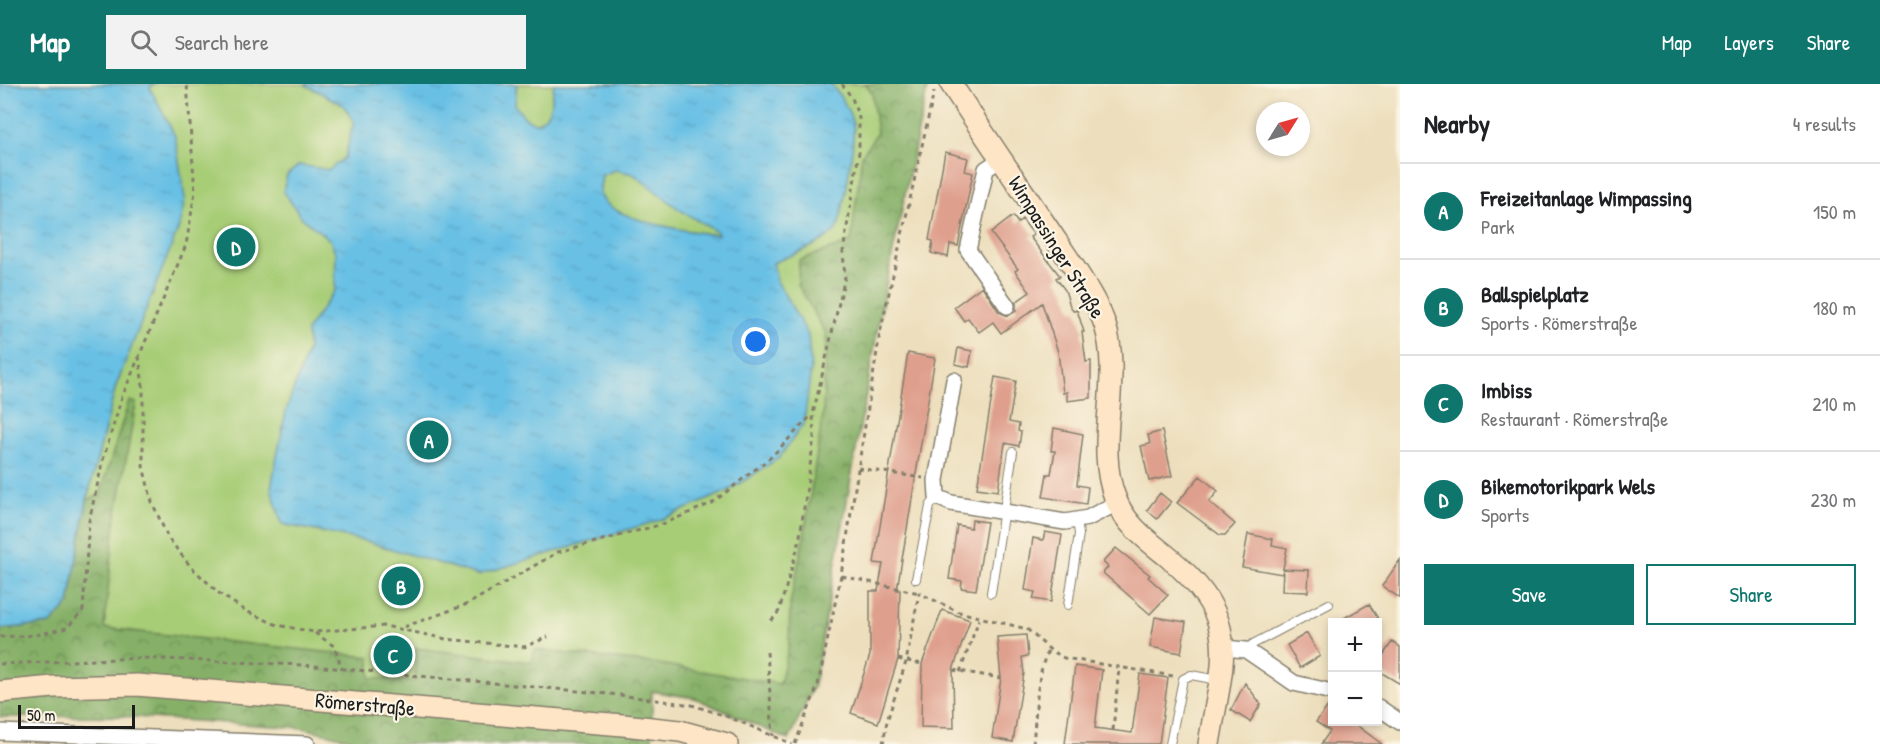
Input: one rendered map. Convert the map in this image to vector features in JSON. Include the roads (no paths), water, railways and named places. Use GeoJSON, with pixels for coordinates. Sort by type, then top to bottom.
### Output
{"type":"FeatureCollection","features":[{"type":"Feature","properties":{"kind":"street","name":"Wimpassinger Straße"},"geometry":{"type":"LineString","coordinates":[[951,84],[1071,263],[1105,323],[1113,363],[1107,457],[1110,484],[1117,503],[1135,530],[1189,575],[1210,600],[1220,622],[1224,648],[1209,744]]}},
{"type":"Feature","properties":{"kind":"street"},"geometry":{"type":"LineString","coordinates":[[1001,159],[986,169],[968,250],[1007,306]]}},
{"type":"Feature","properties":{"kind":"street"},"geometry":{"type":"LineString","coordinates":[[954,380],[936,480],[937,497],[951,503],[1059,521],[1077,521],[1117,503]]}},
{"type":"Feature","properties":{"kind":"street"},"geometry":{"type":"LineString","coordinates":[[1224,648],[1246,650],[1294,683],[1328,691]]}},
{"type":"Feature","properties":{"kind":"street","name":"Römerstraße"},"geometry":{"type":"LineString","coordinates":[[0,692],[53,687],[137,685],[623,725],[680,731],[716,742]]}},
{"type":"Feature","properties":{"kind":"street"},"geometry":{"type":"LineString","coordinates":[[1382,710],[1400,722]]}},
{"type":"Feature","properties":{"kind":"street"},"geometry":{"type":"LineString","coordinates":[[0,732],[307,744]]}},
{"type":"Feature","properties":{"kind":"lane"},"geometry":{"type":"LineString","coordinates":[[992,593],[1013,452]]}},
{"type":"Feature","properties":{"kind":"lane"},"geometry":{"type":"LineString","coordinates":[[916,579],[930,506],[937,497]]}},
{"type":"Feature","properties":{"kind":"lane"},"geometry":{"type":"LineString","coordinates":[[1068,605],[1079,534],[1077,521]]}},
{"type":"Feature","properties":{"kind":"lane"},"geometry":{"type":"LineString","coordinates":[[1246,650],[1253,644],[1329,604]]}},
{"type":"Feature","properties":{"kind":"lane"},"geometry":{"type":"LineString","coordinates":[[1170,744],[1184,679],[1191,675],[1219,680]]}},
{"type":"Feature","properties":{"kind":"water"},"geometry":{"type":"Polygon","coordinates":[[[0,84],[154,84],[150,88],[175,136],[185,199],[179,227],[116,386],[87,500],[69,604],[50,624],[0,629],[0,84]]]}},
{"type":"Feature","properties":{"kind":"water"},"geometry":{"type":"Polygon","coordinates":[[[304,84],[517,84],[515,105],[525,118],[535,123],[545,117],[548,112],[554,84],[831,84],[844,103],[853,124],[851,159],[840,221],[832,234],[825,239],[773,263],[777,281],[808,335],[811,369],[804,423],[779,458],[728,491],[660,520],[478,575],[365,541],[282,524],[271,488],[286,411],[308,349],[307,330],[335,290],[336,254],[330,240],[302,218],[283,191],[287,175],[299,165],[329,170],[345,157],[354,121],[343,105],[304,84]],[[615,170],[602,175],[600,193],[606,203],[634,218],[718,235],[717,232],[680,210],[633,174],[615,170]]]}},
{"type":"Feature","properties":{"kind":"place","name":"Bikemotorikpark Wels"},"geometry":{"type":"Point","coordinates":[236,247]}},
{"type":"Feature","properties":{"kind":"place","name":"Freizeitanlage Wimpassing"},"geometry":{"type":"Point","coordinates":[429,440]}},
{"type":"Feature","properties":{"kind":"place","name":"Ballspielplatz"},"geometry":{"type":"Point","coordinates":[401,586]}},
{"type":"Feature","properties":{"kind":"place","name":"Imbiss"},"geometry":{"type":"Point","coordinates":[393,655]}}]}
